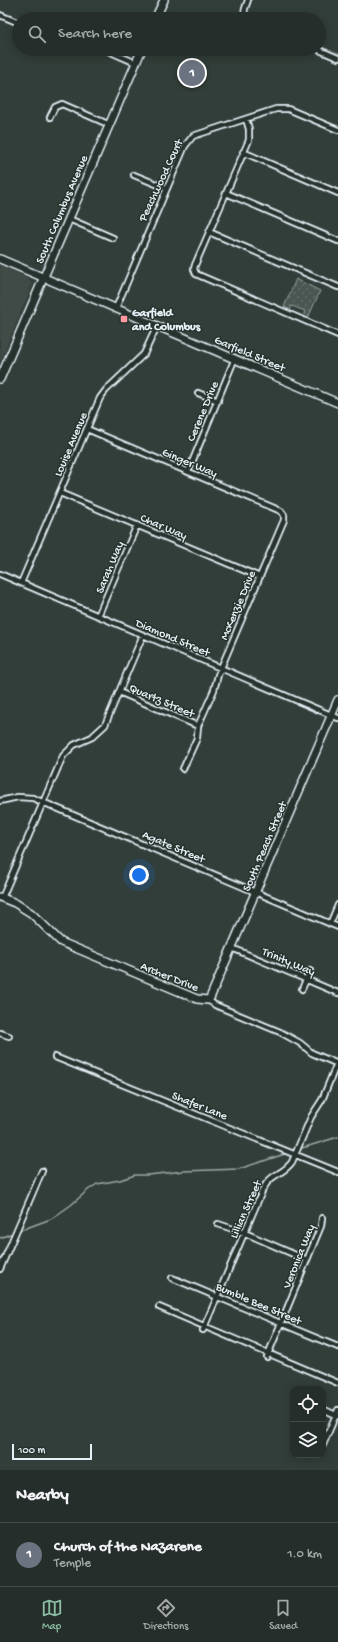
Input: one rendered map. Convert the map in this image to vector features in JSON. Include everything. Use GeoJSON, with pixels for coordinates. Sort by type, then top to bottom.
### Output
{"type":"FeatureCollection","features":[{"type":"Feature","properties":{"kind":"main road"},"geometry":{"type":"LineString","coordinates":[[158,12],[164,0]]}},
{"type":"Feature","properties":{"kind":"main road","name":"South Columbus Avenue"},"geometry":{"type":"LineString","coordinates":[[0,379],[139,56]]}},
{"type":"Feature","properties":{"kind":"main road","name":"Garfield Street"},"geometry":{"type":"LineString","coordinates":[[0,259],[338,403]]}},
{"type":"Feature","properties":{"kind":"main road","name":"South Peach Street"},"geometry":{"type":"LineString","coordinates":[[208,1000],[335,716],[338,700]]}},
{"type":"Feature","properties":{"kind":"main road","name":"Archer Drive"},"geometry":{"type":"LineString","coordinates":[[1,899],[30,913],[61,942],[197,1000],[208,1000]]}},
{"type":"Feature","properties":{"kind":"street"},"geometry":{"type":"LineString","coordinates":[[244,12],[248,0]]}},
{"type":"Feature","properties":{"kind":"street"},"geometry":{"type":"LineString","coordinates":[[0,15],[12,20]]}},
{"type":"Feature","properties":{"kind":"street"},"geometry":{"type":"LineString","coordinates":[[326,53],[338,58]]}},
{"type":"Feature","properties":{"kind":"street"},"geometry":{"type":"LineString","coordinates":[[120,56],[136,63]]}},
{"type":"Feature","properties":{"kind":"street"},"geometry":{"type":"LineString","coordinates":[[50,117],[55,107],[62,104],[110,125]]}},
{"type":"Feature","properties":{"kind":"street","name":"Peachwood Court"},"geometry":{"type":"LineString","coordinates":[[116,308],[184,146],[193,136],[276,109],[288,109],[338,130]]}},
{"type":"Feature","properties":{"kind":"street"},"geometry":{"type":"LineString","coordinates":[[246,119],[249,134],[243,152],[195,265],[194,269],[196,274],[338,335]]}},
{"type":"Feature","properties":{"kind":"street"},"geometry":{"type":"LineString","coordinates":[[243,152],[338,192]]}},
{"type":"Feature","properties":{"kind":"street"},"geometry":{"type":"LineString","coordinates":[[134,175],[166,188]]}},
{"type":"Feature","properties":{"kind":"street"},"geometry":{"type":"LineString","coordinates":[[226,193],[338,241]]}},
{"type":"Feature","properties":{"kind":"street"},"geometry":{"type":"LineString","coordinates":[[69,219],[113,238]]}},
{"type":"Feature","properties":{"kind":"street"},"geometry":{"type":"LineString","coordinates":[[209,232],[338,287]]}},
{"type":"Feature","properties":{"kind":"street","name":"Louise Avenue"},"geometry":{"type":"LineString","coordinates":[[21,583],[103,394],[144,354],[157,326]]}},
{"type":"Feature","properties":{"kind":"street","name":"Cerene Drive"},"geometry":{"type":"LineString","coordinates":[[188,472],[235,358]]}},
{"type":"Feature","properties":{"kind":"street"},"geometry":{"type":"LineString","coordinates":[[198,393],[218,401]]}},
{"type":"Feature","properties":{"kind":"street","name":"Ginger Way"},"geometry":{"type":"LineString","coordinates":[[87,429],[281,511],[284,515]]}},
{"type":"Feature","properties":{"kind":"street","name":"Char Way"},"geometry":{"type":"LineString","coordinates":[[60,493],[260,577]]}},
{"type":"Feature","properties":{"kind":"street","name":"McKenzie Drive"},"geometry":{"type":"LineString","coordinates":[[183,769],[197,738],[198,726],[214,690],[221,668],[284,520],[284,515]]}},
{"type":"Feature","properties":{"kind":"street","name":"Sarah Way"},"geometry":{"type":"LineString","coordinates":[[98,616],[137,525]]}},
{"type":"Feature","properties":{"kind":"street","name":"Diamond Street"},"geometry":{"type":"LineString","coordinates":[[0,574],[335,716]]}},
{"type":"Feature","properties":{"kind":"street"},"geometry":{"type":"LineString","coordinates":[[1,899],[63,756],[74,745],[92,737],[105,725],[143,635]]}},
{"type":"Feature","properties":{"kind":"street","name":"Quartz Street"},"geometry":{"type":"LineString","coordinates":[[118,692],[198,726]]}},
{"type":"Feature","properties":{"kind":"street","name":"Agate Street"},"geometry":{"type":"LineString","coordinates":[[0,801],[24,796],[43,802],[338,927]]}},
{"type":"Feature","properties":{"kind":"street"},"geometry":{"type":"LineString","coordinates":[[330,924],[338,905]]}},
{"type":"Feature","properties":{"kind":"street","name":"Trinity Way"},"geometry":{"type":"LineString","coordinates":[[232,948],[338,993]]}},
{"type":"Feature","properties":{"kind":"street"},"geometry":{"type":"LineString","coordinates":[[302,989],[310,970]]}},
{"type":"Feature","properties":{"kind":"street","name":"Archer Drive"},"geometry":{"type":"LineString","coordinates":[[208,1000],[215,1005],[291,1038],[312,1053],[337,1064]]}},
{"type":"Feature","properties":{"kind":"street"},"geometry":{"type":"LineString","coordinates":[[0,1033],[9,1036]]}},
{"type":"Feature","properties":{"kind":"street","name":"Shafer Lane"},"geometry":{"type":"LineString","coordinates":[[55,1057],[338,1172]]}},
{"type":"Feature","properties":{"kind":"street","name":"Lillian Street"},"geometry":{"type":"LineString","coordinates":[[204,1328],[266,1183],[270,1178],[288,1168],[296,1154],[311,1118],[322,1100],[337,1064]]}},
{"type":"Feature","properties":{"kind":"street"},"geometry":{"type":"LineString","coordinates":[[0,1269],[42,1171]]}},
{"type":"Feature","properties":{"kind":"street","name":"Veronica Way"},"geometry":{"type":"LineString","coordinates":[[268,1355],[321,1226],[322,1218]]}},
{"type":"Feature","properties":{"kind":"street"},"geometry":{"type":"LineString","coordinates":[[218,1224],[235,1231],[245,1233],[307,1260]]}},
{"type":"Feature","properties":{"kind":"street","name":"Bumble Bee Street"},"geometry":{"type":"LineString","coordinates":[[172,1278],[338,1347]]}},
{"type":"Feature","properties":{"kind":"street"},"geometry":{"type":"LineString","coordinates":[[159,1307],[204,1328],[338,1383]]}},
{"type":"Feature","properties":{"kind":"street"},"geometry":{"type":"LineString","coordinates":[[326,1410],[337,1415]]}},
{"type":"Feature","properties":{"kind":"street"},"geometry":{"type":"LineString","coordinates":[[326,1439],[338,1410]]}},
{"type":"Feature","properties":{"kind":"shaded area"},"geometry":{"type":"Polygon","coordinates":[[[0,265],[27,277],[32,285],[0,363],[0,265]]]}},
{"type":"Feature","properties":{"kind":"shaded area"},"geometry":{"type":"Polygon","coordinates":[[[296,279],[320,291],[308,318],[303,316],[305,311],[292,306],[290,310],[284,307],[296,279]]]}},
{"type":"Feature","properties":{"kind":"waterway"},"geometry":{"type":"LineString","coordinates":[[299,1149],[338,1137]]}},
{"type":"Feature","properties":{"kind":"waterway"},"geometry":{"type":"LineString","coordinates":[[18,1231],[51,1219],[97,1184],[120,1180],[135,1175],[239,1169],[288,1153]]}},
{"type":"Feature","properties":{"kind":"waterway"},"geometry":{"type":"LineString","coordinates":[[0,1238],[13,1233]]}},
{"type":"Feature","properties":{"kind":"place","name":"Church of the Nazarene"},"geometry":{"type":"Point","coordinates":[192,73]}},
{"type":"Feature","properties":{"kind":"place","name":"Garfield and Columbus"},"geometry":{"type":"Point","coordinates":[124,319]}}]}
